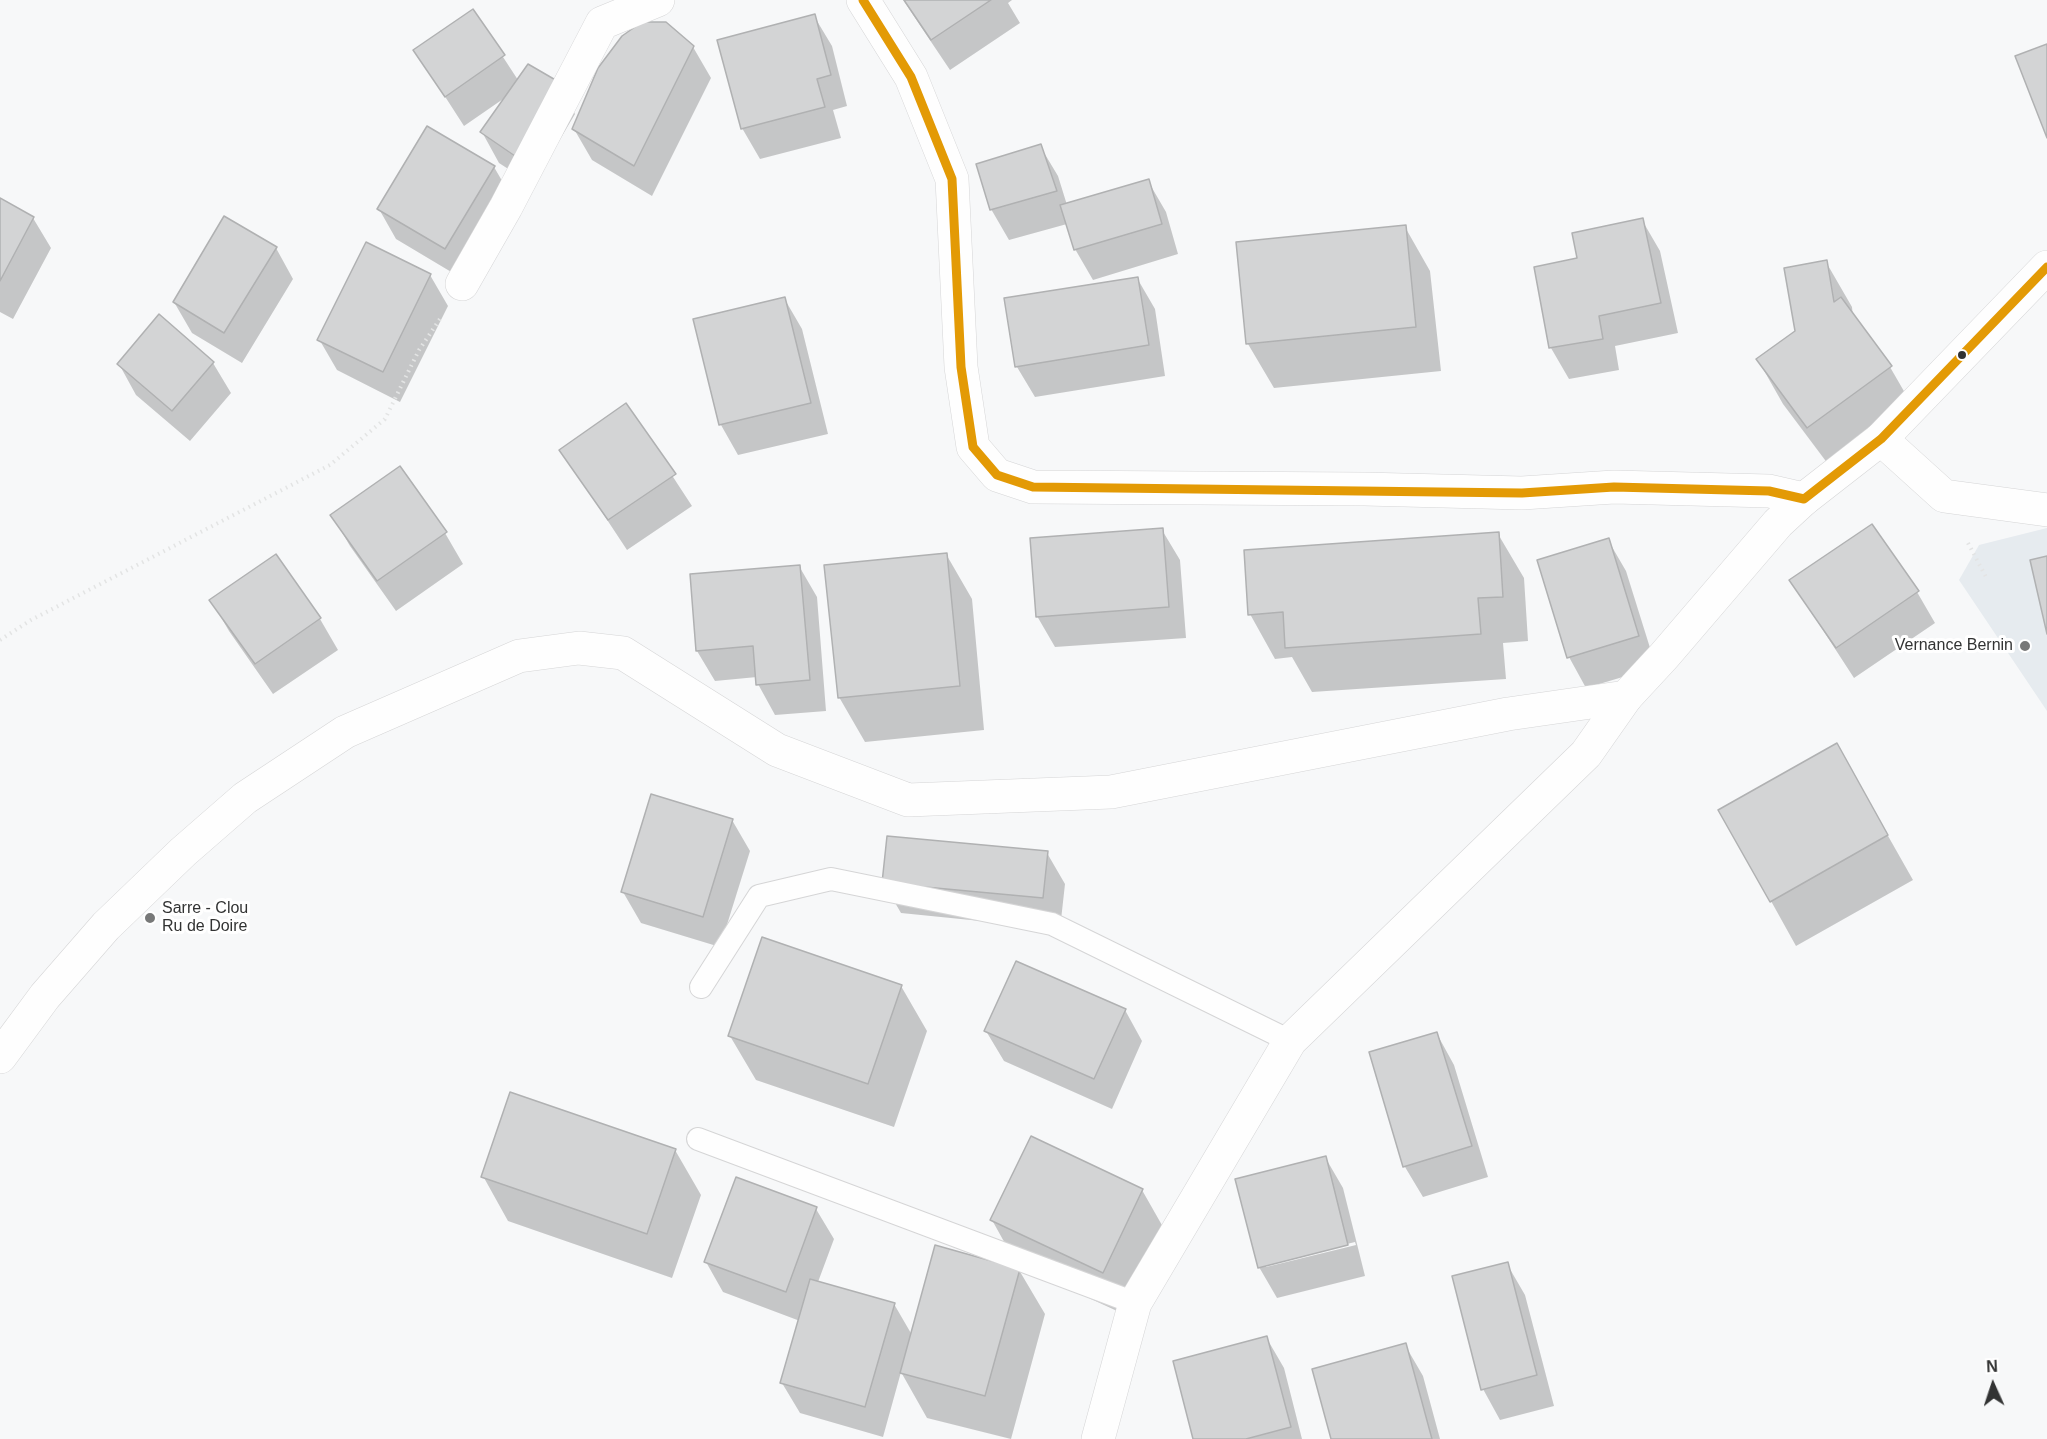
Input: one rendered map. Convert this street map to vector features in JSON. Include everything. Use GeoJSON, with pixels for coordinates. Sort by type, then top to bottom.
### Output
{"type":"FeatureCollection","features":[{"type":"Feature","properties":{"kind":"street"},"geometry":{"type":"LineString","coordinates":[[462,284],[506,207],[602,23],[658,0]]}},
{"type":"Feature","properties":{"kind":"street"},"geometry":{"type":"LineString","coordinates":[[863,0],[911,77],[952,179],[961,367],[974,447],[997,475],[1033,487],[1364,489],[1522,494],[1614,487],[1769,490],[1804,499]]}},
{"type":"Feature","properties":{"kind":"street"},"geometry":{"type":"LineString","coordinates":[[1098,1439],[1135,1303],[1290,1041],[1586,754],[1626,697],[1778,524],[1804,499],[1881,439],[2047,267]]}},
{"type":"Feature","properties":{"kind":"street"},"geometry":{"type":"LineString","coordinates":[[1881,439],[1944,496],[2047,510]]}},
{"type":"Feature","properties":{"kind":"street"},"geometry":{"type":"LineString","coordinates":[[0,1058],[45,996],[106,926],[183,852],[245,798],[345,732],[519,656],[579,648],[623,653],[777,750],[908,800],[1111,792],[1508,714],[1626,697]]}},
{"type":"Feature","properties":{"kind":"lane"},"geometry":{"type":"LineString","coordinates":[[701,987],[759,896],[831,879],[1052,924],[1290,1041]]}},
{"type":"Feature","properties":{"kind":"lane"},"geometry":{"type":"LineString","coordinates":[[698,1139],[1135,1303]]}},
{"type":"Feature","properties":{"kind":"path"},"geometry":{"type":"LineString","coordinates":[[0,640],[31,620],[330,465],[385,419],[419,350],[462,284]]}},
{"type":"Feature","properties":{"kind":"shaded area","name":"Vernance Bernin"},"geometry":{"type":"Polygon","coordinates":[[[2047,528],[2047,711],[1959,580],[1979,545],[2047,528]]]}},
{"type":"Feature","properties":{"kind":"building"},"geometry":{"type":"Polygon","coordinates":[[[904,0],[991,0],[931,40],[904,0]]]}},
{"type":"Feature","properties":{"kind":"building"},"geometry":{"type":"Polygon","coordinates":[[[473,9],[505,55],[445,97],[413,50],[473,9]]]}},
{"type":"Feature","properties":{"kind":"building"},"geometry":{"type":"Polygon","coordinates":[[[815,14],[831,75],[817,79],[825,107],[741,129],[717,40],[815,14]]]}},
{"type":"Feature","properties":{"kind":"building"},"geometry":{"type":"Polygon","coordinates":[[[642,22],[666,22],[694,46],[634,166],[572,129],[598,68],[622,36],[642,22]]]}},
{"type":"Feature","properties":{"kind":"building"},"geometry":{"type":"Polygon","coordinates":[[[2047,44],[2047,138],[2015,56],[2047,44]]]}},
{"type":"Feature","properties":{"kind":"building"},"geometry":{"type":"Polygon","coordinates":[[[528,64],[559,82],[515,156],[480,132],[528,64]]]}},
{"type":"Feature","properties":{"kind":"building"},"geometry":{"type":"Polygon","coordinates":[[[427,126],[495,166],[445,249],[377,209],[427,126]]]}},
{"type":"Feature","properties":{"kind":"building"},"geometry":{"type":"Polygon","coordinates":[[[1041,144],[1057,191],[990,210],[976,164],[1041,144]]]}},
{"type":"Feature","properties":{"kind":"building"},"geometry":{"type":"Polygon","coordinates":[[[1149,179],[1162,224],[1074,250],[1060,205],[1149,179]]]}},
{"type":"Feature","properties":{"kind":"building"},"geometry":{"type":"Polygon","coordinates":[[[0,198],[34,217],[0,281],[0,198]]]}},
{"type":"Feature","properties":{"kind":"building"},"geometry":{"type":"Polygon","coordinates":[[[224,216],[277,247],[224,333],[173,302],[224,216]]]}},
{"type":"Feature","properties":{"kind":"building"},"geometry":{"type":"Polygon","coordinates":[[[1643,218],[1661,303],[1599,316],[1603,339],[1549,348],[1534,267],[1577,258],[1572,233],[1643,218]]]}},
{"type":"Feature","properties":{"kind":"building"},"geometry":{"type":"Polygon","coordinates":[[[1406,225],[1416,327],[1246,344],[1236,242],[1406,225]]]}},
{"type":"Feature","properties":{"kind":"building"},"geometry":{"type":"Polygon","coordinates":[[[366,242],[431,274],[383,372],[317,340],[366,242]]]}},
{"type":"Feature","properties":{"kind":"building"},"geometry":{"type":"Polygon","coordinates":[[[1827,260],[1834,302],[1841,297],[1892,366],[1807,428],[1756,359],[1795,331],[1784,268],[1827,260]]]}},
{"type":"Feature","properties":{"kind":"building"},"geometry":{"type":"Polygon","coordinates":[[[1138,277],[1149,345],[1015,367],[1004,298],[1138,277]]]}},
{"type":"Feature","properties":{"kind":"building"},"geometry":{"type":"Polygon","coordinates":[[[785,297],[811,403],[719,425],[693,319],[785,297]]]}},
{"type":"Feature","properties":{"kind":"building"},"geometry":{"type":"Polygon","coordinates":[[[159,314],[214,362],[172,411],[117,364],[159,314]]]}},
{"type":"Feature","properties":{"kind":"building"},"geometry":{"type":"Polygon","coordinates":[[[626,403],[676,474],[608,520],[559,450],[626,403]]]}},
{"type":"Feature","properties":{"kind":"building"},"geometry":{"type":"Polygon","coordinates":[[[400,466],[447,532],[377,581],[330,515],[400,466]]]}},
{"type":"Feature","properties":{"kind":"building"},"geometry":{"type":"Polygon","coordinates":[[[1872,524],[1919,591],[1836,648],[1789,580],[1872,524]]]}},
{"type":"Feature","properties":{"kind":"building"},"geometry":{"type":"Polygon","coordinates":[[[1163,528],[1169,607],[1036,617],[1030,538],[1163,528]]]}},
{"type":"Feature","properties":{"kind":"building"},"geometry":{"type":"Polygon","coordinates":[[[1499,532],[1503,597],[1478,598],[1481,634],[1285,648],[1283,612],[1248,615],[1244,550],[1499,532]]]}},
{"type":"Feature","properties":{"kind":"building"},"geometry":{"type":"Polygon","coordinates":[[[1609,538],[1639,636],[1567,658],[1537,560],[1609,538]]]}},
{"type":"Feature","properties":{"kind":"building"},"geometry":{"type":"Polygon","coordinates":[[[947,553],[960,686],[838,698],[824,565],[947,553]]]}},
{"type":"Feature","properties":{"kind":"building"},"geometry":{"type":"Polygon","coordinates":[[[276,554],[321,618],[255,664],[209,600],[276,554]]]}},
{"type":"Feature","properties":{"kind":"building"},"geometry":{"type":"Polygon","coordinates":[[[2047,556],[2047,634],[2030,560],[2047,556]]]}},
{"type":"Feature","properties":{"kind":"building"},"geometry":{"type":"Polygon","coordinates":[[[800,565],[810,680],[756,685],[753,646],[696,651],[690,574],[800,565]]]}},
{"type":"Feature","properties":{"kind":"building"},"geometry":{"type":"Polygon","coordinates":[[[1837,743],[1888,835],[1770,902],[1718,810],[1837,743]]]}},
{"type":"Feature","properties":{"kind":"building"},"geometry":{"type":"Polygon","coordinates":[[[651,794],[733,819],[703,917],[621,892],[651,794]]]}},
{"type":"Feature","properties":{"kind":"building"},"geometry":{"type":"Polygon","coordinates":[[[887,836],[1048,851],[1043,898],[882,883],[887,836]]]}},
{"type":"Feature","properties":{"kind":"building"},"geometry":{"type":"Polygon","coordinates":[[[762,937],[902,985],[868,1084],[728,1036],[762,937]]]}},
{"type":"Feature","properties":{"kind":"building"},"geometry":{"type":"Polygon","coordinates":[[[1016,961],[1126,1009],[1094,1079],[984,1031],[1016,961]]]}},
{"type":"Feature","properties":{"kind":"building"},"geometry":{"type":"Polygon","coordinates":[[[1437,1032],[1472,1146],[1403,1167],[1369,1052],[1437,1032]]]}},
{"type":"Feature","properties":{"kind":"building"},"geometry":{"type":"Polygon","coordinates":[[[510,1092],[676,1149],[647,1234],[481,1177],[510,1092]]]}},
{"type":"Feature","properties":{"kind":"building"},"geometry":{"type":"Polygon","coordinates":[[[1031,1136],[1143,1189],[1103,1273],[990,1220],[1031,1136]]]}},
{"type":"Feature","properties":{"kind":"building"},"geometry":{"type":"Polygon","coordinates":[[[1326,1156],[1348,1245],[1258,1268],[1235,1179],[1326,1156]]]}},
{"type":"Feature","properties":{"kind":"building"},"geometry":{"type":"Polygon","coordinates":[[[736,1177],[817,1207],[786,1292],[704,1262],[736,1177]]]}},
{"type":"Feature","properties":{"kind":"building"},"geometry":{"type":"Polygon","coordinates":[[[935,1245],[1020,1269],[985,1396],[900,1373],[935,1245]]]}},
{"type":"Feature","properties":{"kind":"building"},"geometry":{"type":"Polygon","coordinates":[[[1508,1262],[1537,1375],[1481,1390],[1452,1276],[1508,1262]]]}},
{"type":"Feature","properties":{"kind":"building"},"geometry":{"type":"Polygon","coordinates":[[[810,1279],[895,1303],[865,1407],[780,1383],[810,1279]]]}},
{"type":"Feature","properties":{"kind":"building"},"geometry":{"type":"Polygon","coordinates":[[[1267,1336],[1291,1427],[1246,1439],[1193,1439],[1173,1361],[1267,1336]]]}},
{"type":"Feature","properties":{"kind":"building"},"geometry":{"type":"Polygon","coordinates":[[[1406,1343],[1432,1439],[1331,1439],[1312,1369],[1406,1343]]]}},
{"type":"Feature","properties":{"kind":"transit line"},"geometry":{"type":"LineString","coordinates":[[863,0],[911,77],[952,179],[961,367],[973,447],[997,475],[1033,487],[1522,493],[1614,487],[1769,491],[1804,499],[1881,439],[2047,267]]}},
{"type":"Feature","properties":{"kind":"place","name":"Vernance Bernin"},"geometry":{"type":"Point","coordinates":[2025,646]}},
{"type":"Feature","properties":{"kind":"place","name":"Sarre - Clou Ru de Doire"},"geometry":{"type":"Point","coordinates":[150,918]}}]}
